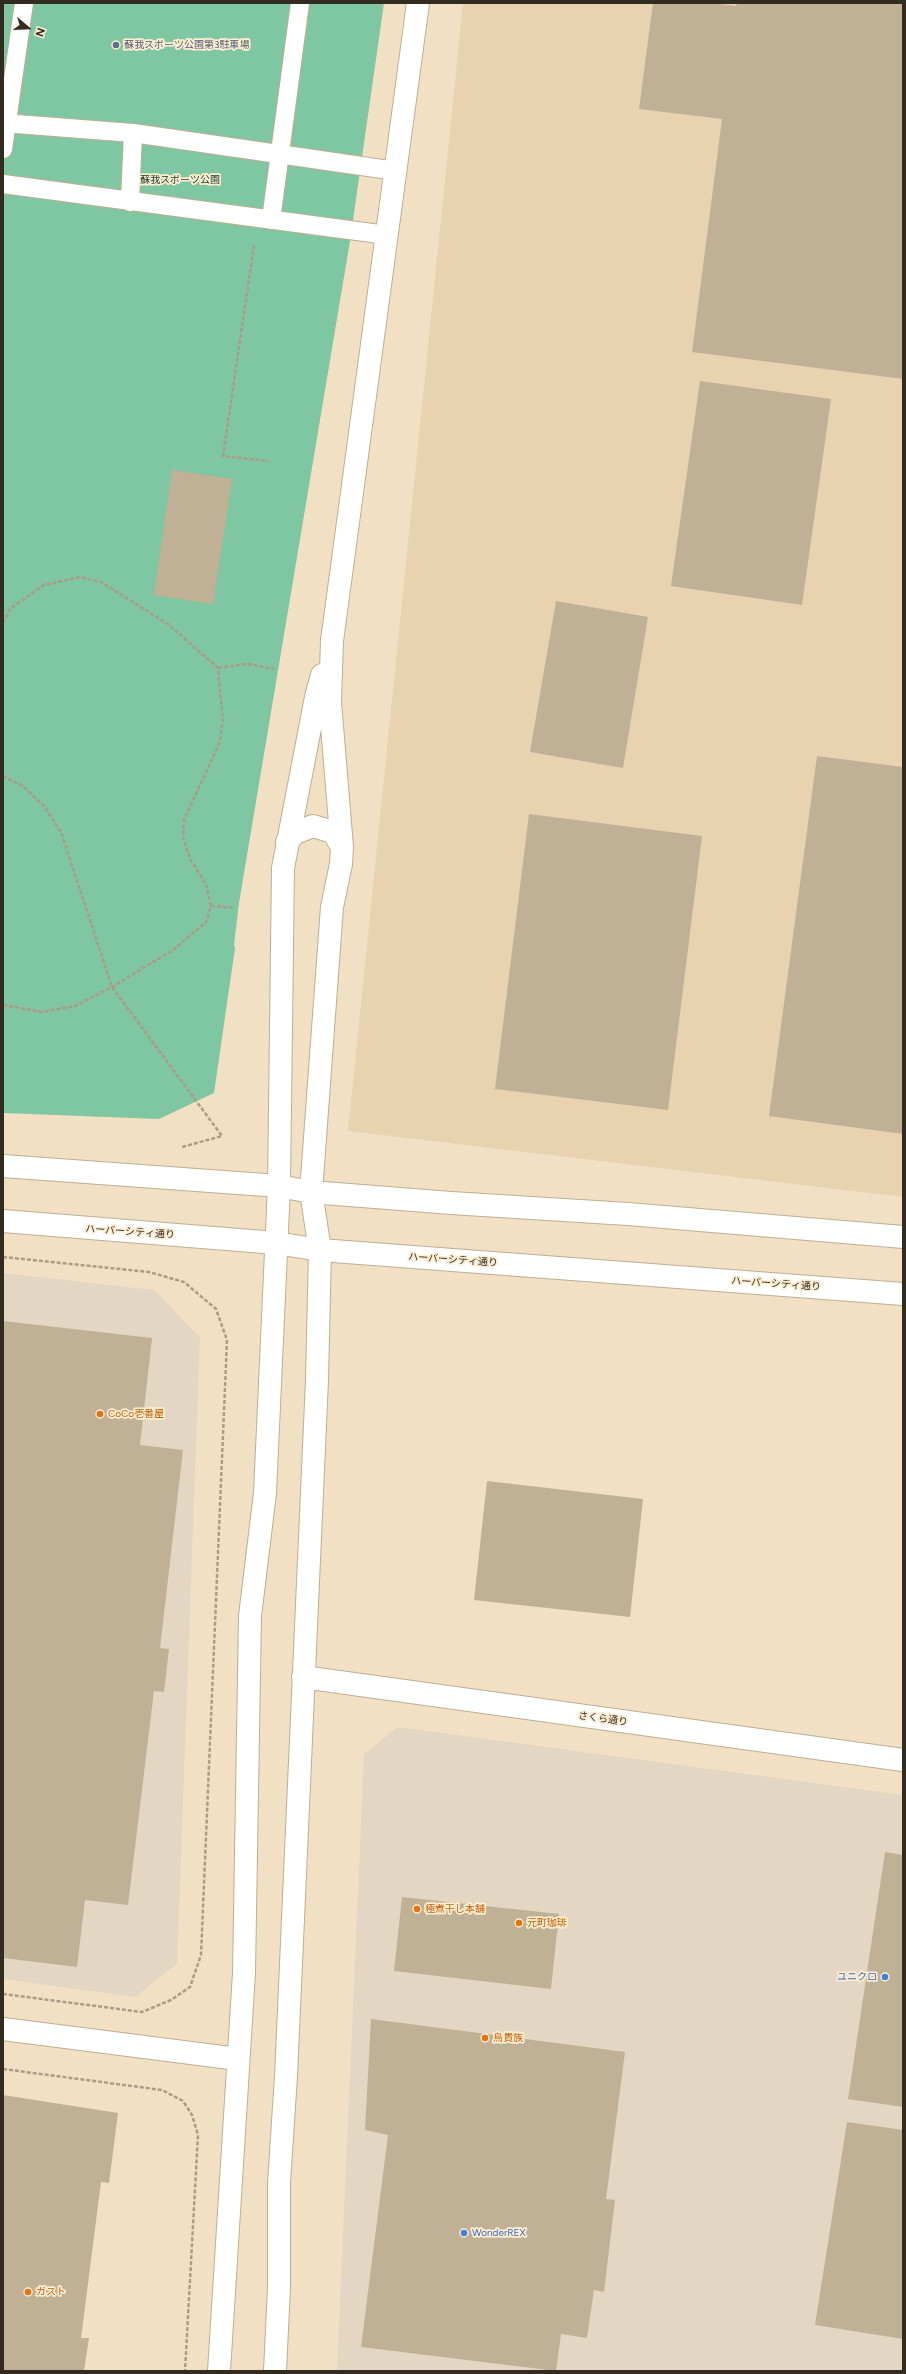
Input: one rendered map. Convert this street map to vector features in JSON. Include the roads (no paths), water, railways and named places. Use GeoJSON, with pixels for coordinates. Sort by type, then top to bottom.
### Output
{"type":"FeatureCollection","features":[{"type":"Feature","properties":{"kind":"street"},"geometry":{"type":"LineString","coordinates":[[275,2371],[279,2287],[279,2183],[288,2054],[303,1676],[318,1380],[320,1250],[311,1192],[332,907],[341,864],[342,847],[330,702],[332,641],[418,3]]}},
{"type":"Feature","properties":{"kind":"street"},"geometry":{"type":"LineString","coordinates":[[219,2371],[246,1905],[250,1616],[265,1493],[279,1186],[283,868],[316,696],[332,641]]}},
{"type":"Feature","properties":{"kind":"street"},"geometry":{"type":"LineString","coordinates":[[287,842],[295,833],[313,826],[332,832],[342,847]]}},
{"type":"Feature","properties":{"kind":"street"},"geometry":{"type":"LineString","coordinates":[[3,1166],[279,1186],[311,1192],[903,1237]]}},
{"type":"Feature","properties":{"kind":"street","name":"ハーバーシティ通り"},"geometry":{"type":"LineString","coordinates":[[3,1221],[276,1243],[320,1250],[903,1294]]}},
{"type":"Feature","properties":{"kind":"street","name":"さくら通り"},"geometry":{"type":"LineString","coordinates":[[303,1676],[903,1760]]}},
{"type":"Feature","properties":{"kind":"street"},"geometry":{"type":"LineString","coordinates":[[3,2029],[238,2059]]}},
{"type":"Feature","properties":{"kind":"lane"},"geometry":{"type":"LineString","coordinates":[[3,149],[5,123],[24,3]]}},
{"type":"Feature","properties":{"kind":"lane"},"geometry":{"type":"LineString","coordinates":[[264,219],[279,155],[300,3]]}},
{"type":"Feature","properties":{"kind":"lane"},"geometry":{"type":"LineString","coordinates":[[5,123],[133,133],[396,171]]}},
{"type":"Feature","properties":{"kind":"lane"},"geometry":{"type":"LineString","coordinates":[[130,202],[133,133]]}},
{"type":"Feature","properties":{"kind":"lane"},"geometry":{"type":"LineString","coordinates":[[3,184],[387,236]]}},
{"type":"Feature","properties":{"kind":"place","name":"蘇我スポーツ公園第3駐車場"},"geometry":{"type":"Point","coordinates":[116,45]}},
{"type":"Feature","properties":{"kind":"place","name":"CoCo壱番屋"},"geometry":{"type":"Point","coordinates":[100,1414]}},
{"type":"Feature","properties":{"kind":"place","name":"極煮干し本舗"},"geometry":{"type":"Point","coordinates":[417,1909]}},
{"type":"Feature","properties":{"kind":"place","name":"元町珈琲"},"geometry":{"type":"Point","coordinates":[519,1923]}},
{"type":"Feature","properties":{"kind":"place","name":"ユニクロ"},"geometry":{"type":"Point","coordinates":[885,1977]}},
{"type":"Feature","properties":{"kind":"place","name":"鳥貴族"},"geometry":{"type":"Point","coordinates":[485,2038]}},
{"type":"Feature","properties":{"kind":"place","name":"WonderREX"},"geometry":{"type":"Point","coordinates":[464,2233]}},
{"type":"Feature","properties":{"kind":"place","name":"ガスト"},"geometry":{"type":"Point","coordinates":[28,2292]}},
{"type":"Feature","properties":{"kind":"park label","name":"蘇我スポーツ公園"},"geometry":{"type":"Point","coordinates":[180,180]}}]}
